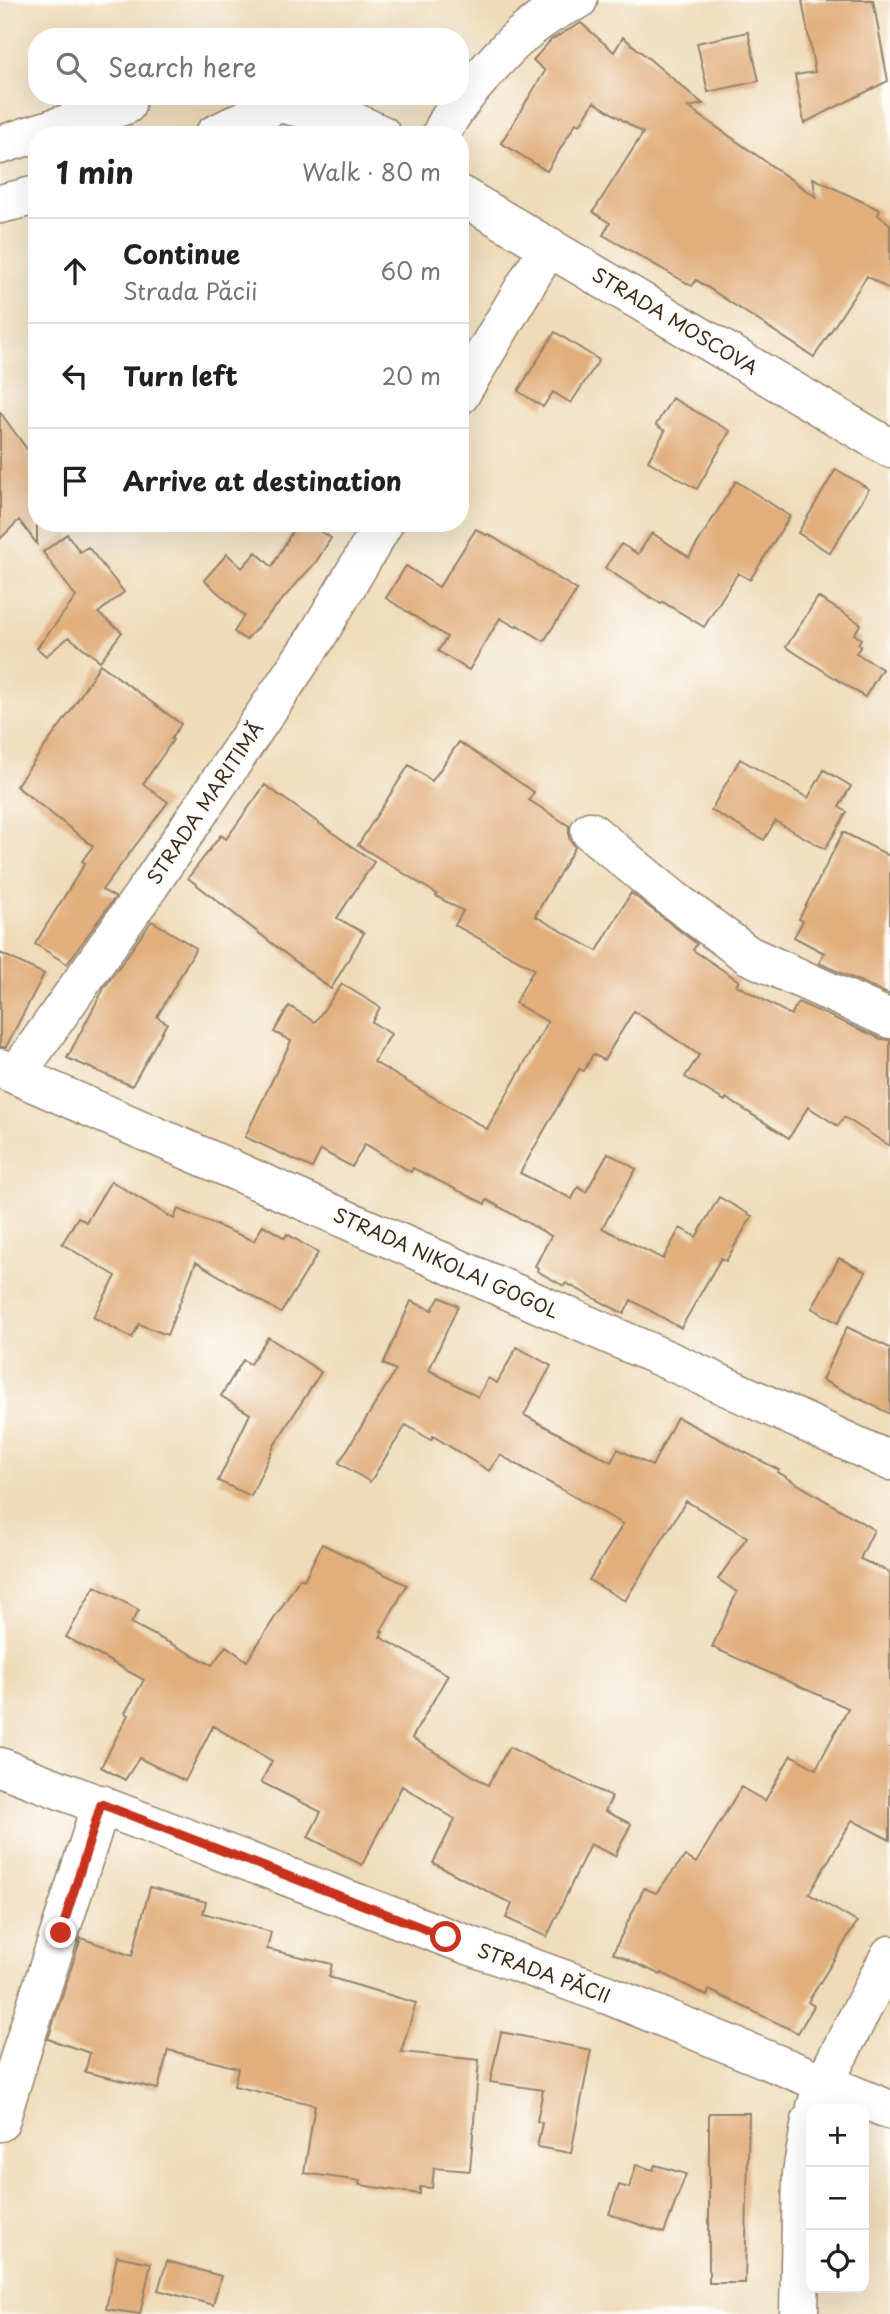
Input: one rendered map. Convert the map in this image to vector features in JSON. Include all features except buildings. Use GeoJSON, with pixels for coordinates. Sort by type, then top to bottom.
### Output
{"type":"FeatureCollection","features":[{"type":"Feature","properties":{"kind":"street"},"geometry":{"type":"LineString","coordinates":[[469,91],[509,45],[537,21],[578,0]]}},
{"type":"Feature","properties":{"kind":"street"},"geometry":{"type":"LineString","coordinates":[[60,126],[126,105]]}},
{"type":"Feature","properties":{"kind":"street"},"geometry":{"type":"LineString","coordinates":[[232,126],[275,105]]}},
{"type":"Feature","properties":{"kind":"street"},"geometry":{"type":"LineString","coordinates":[[288,105],[348,119],[363,126]]}},
{"type":"Feature","properties":{"kind":"street"},"geometry":{"type":"LineString","coordinates":[[444,126],[459,105]]}},
{"type":"Feature","properties":{"kind":"street"},"geometry":{"type":"LineString","coordinates":[[0,145],[28,136]]}},
{"type":"Feature","properties":{"kind":"street"},"geometry":{"type":"LineString","coordinates":[[0,204],[28,197]]}},
{"type":"Feature","properties":{"kind":"street","name":"STRADA MOSCOVA"},"geometry":{"type":"LineString","coordinates":[[469,200],[890,448]]}},
{"type":"Feature","properties":{"kind":"street"},"geometry":{"type":"LineString","coordinates":[[469,380],[549,246]]}},
{"type":"Feature","properties":{"kind":"street","name":"STRADA MARITIMĂ"},"geometry":{"type":"LineString","coordinates":[[8,1072],[150,885],[316,638],[379,532]]}},
{"type":"Feature","properties":{"kind":"street"},"geometry":{"type":"LineString","coordinates":[[590,831],[674,900],[748,955],[890,1019]]}},
{"type":"Feature","properties":{"kind":"street","name":"STRADA NIKOLAI GOGOL"},"geometry":{"type":"LineString","coordinates":[[8,1072],[676,1363],[890,1461]]}},
{"type":"Feature","properties":{"kind":"street","name":"STRADA PĂCII"},"geometry":{"type":"LineString","coordinates":[[0,1767],[608,1996],[819,2096],[890,2110]]}},
{"type":"Feature","properties":{"kind":"street"},"geometry":{"type":"LineString","coordinates":[[0,2122],[25,2036],[61,1933],[101,1804]]}},
{"type":"Feature","properties":{"kind":"street"},"geometry":{"type":"LineString","coordinates":[[819,2096],[890,1955]]}},
{"type":"Feature","properties":{"kind":"street"},"geometry":{"type":"LineString","coordinates":[[799,2314],[802,2172],[806,2149]]}},
{"type":"Feature","properties":{"kind":"route"},"geometry":{"type":"LineString","coordinates":[[61,1933],[101,1804],[446,1937]]}}]}
